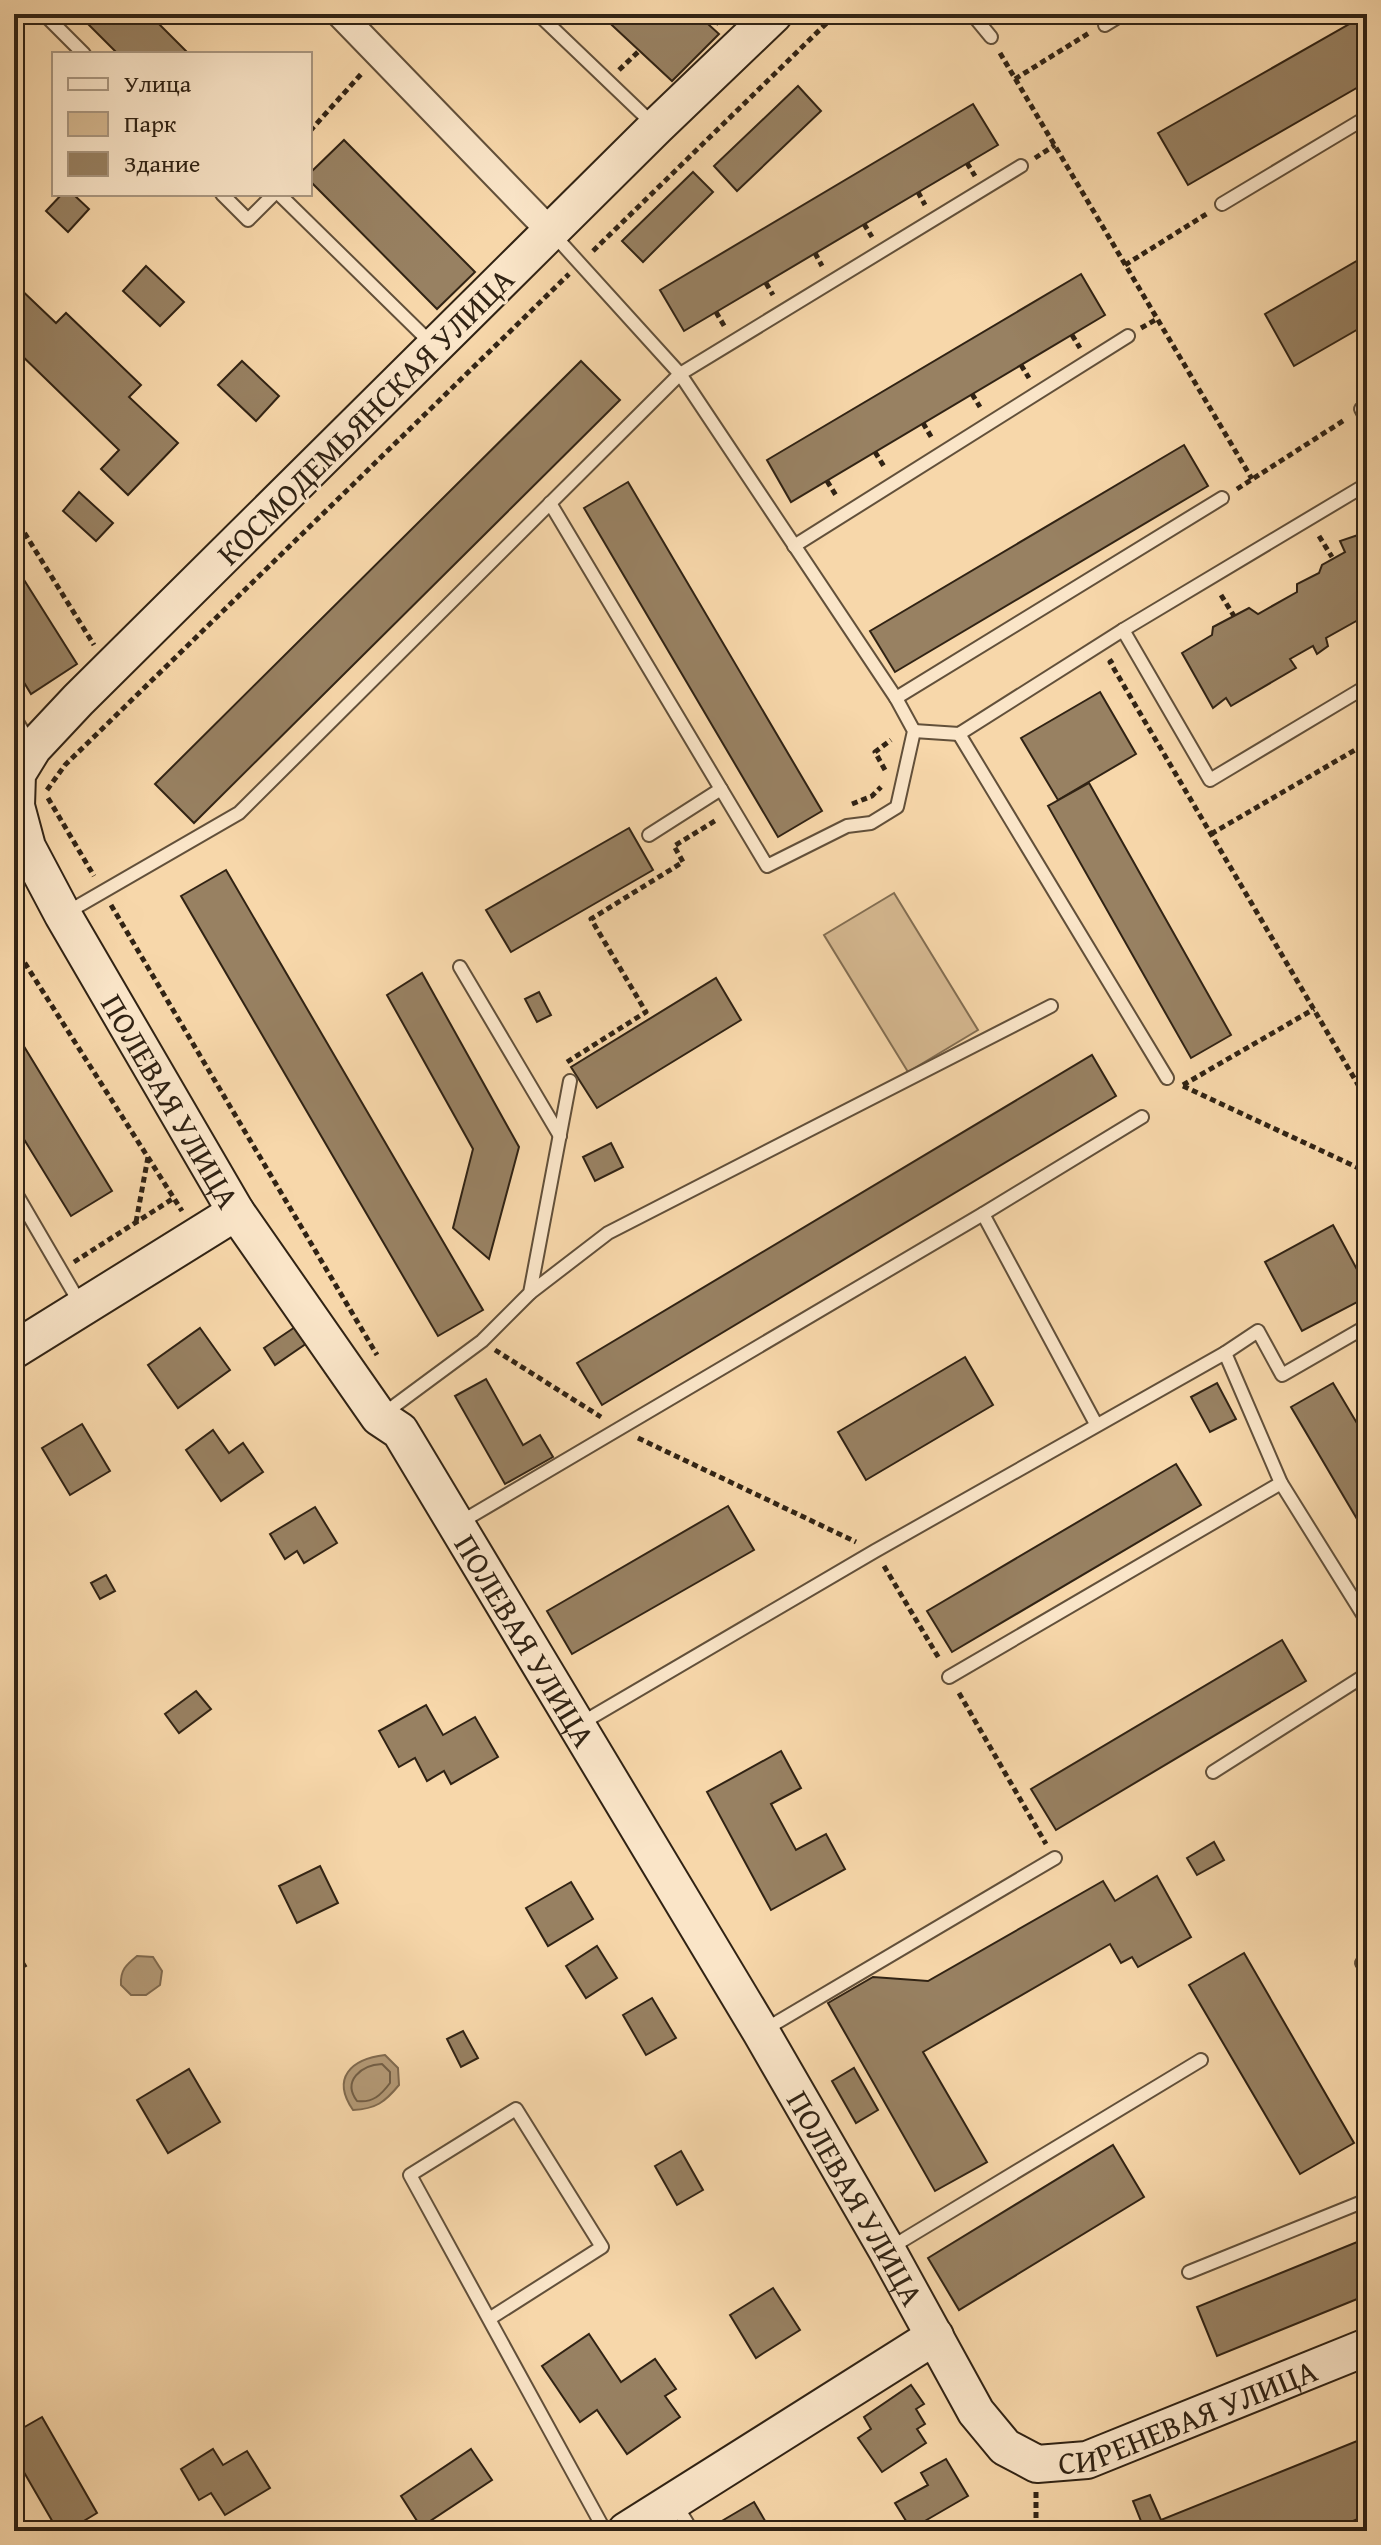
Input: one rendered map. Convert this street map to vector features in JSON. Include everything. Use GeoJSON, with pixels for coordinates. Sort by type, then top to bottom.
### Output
{"type":"FeatureCollection","features":[{"type":"Feature","properties":{"kind":"street"},"geometry":{"type":"LineString","coordinates":[[340,14],[551,232]]}},
{"type":"Feature","properties":{"kind":"street","name":"КОСМОДЕМЬЯНСКАЯ УЛИЦА"},"geometry":{"type":"LineString","coordinates":[[27,847],[16,806],[17,774],[33,748],[656,127],[774,14]]}},
{"type":"Feature","properties":{"kind":"street","name":"ПОЛЕВАЯ УЛИЦА"},"geometry":{"type":"LineString","coordinates":[[27,847],[63,915],[236,1212],[379,1417],[400,1431],[457,1524],[761,2032],[976,2412],[1005,2447]]}},
{"type":"Feature","properties":{"kind":"street"},"geometry":{"type":"LineString","coordinates":[[14,1350],[236,1212]]}},
{"type":"Feature","properties":{"kind":"street"},"geometry":{"type":"LineString","coordinates":[[626,2531],[683,2516],[935,2336]]}},
{"type":"Feature","properties":{"kind":"street","name":"СИРЕНЕВАЯ УЛИЦА"},"geometry":{"type":"LineString","coordinates":[[1005,2447],[1037,2464],[1087,2460],[1367,2347]]}},
{"type":"Feature","properties":{"kind":"lane"},"geometry":{"type":"LineString","coordinates":[[44,14],[82,52]]}},
{"type":"Feature","properties":{"kind":"lane"},"geometry":{"type":"LineString","coordinates":[[538,14],[656,127]]}},
{"type":"Feature","properties":{"kind":"lane"},"geometry":{"type":"LineString","coordinates":[[972,14],[991,37]]}},
{"type":"Feature","properties":{"kind":"lane"},"geometry":{"type":"LineString","coordinates":[[1105,25],[1123,14]]}},
{"type":"Feature","properties":{"kind":"lane"},"geometry":{"type":"LineString","coordinates":[[1222,204],[1367,117]]}},
{"type":"Feature","properties":{"kind":"lane"},"geometry":{"type":"LineString","coordinates":[[63,915],[239,813],[680,374],[1021,166]]}},
{"type":"Feature","properties":{"kind":"lane"},"geometry":{"type":"LineString","coordinates":[[224,196],[248,220],[275,196]]}},
{"type":"Feature","properties":{"kind":"lane"},"geometry":{"type":"LineString","coordinates":[[279,196],[435,347]]}},
{"type":"Feature","properties":{"kind":"lane"},"geometry":{"type":"LineString","coordinates":[[550,503],[767,866],[847,826],[871,823],[897,807],[913,728],[896,698],[680,374],[551,232]]}},
{"type":"Feature","properties":{"kind":"lane"},"geometry":{"type":"LineString","coordinates":[[794,546],[1128,336]]}},
{"type":"Feature","properties":{"kind":"lane"},"geometry":{"type":"LineString","coordinates":[[913,728],[959,734],[1123,630],[1367,484]]}},
{"type":"Feature","properties":{"kind":"lane"},"geometry":{"type":"LineString","coordinates":[[896,698],[1222,498]]}},
{"type":"Feature","properties":{"kind":"lane"},"geometry":{"type":"LineString","coordinates":[[1123,630],[1210,780],[1367,686]]}},
{"type":"Feature","properties":{"kind":"lane"},"geometry":{"type":"LineString","coordinates":[[14,717],[33,748]]}},
{"type":"Feature","properties":{"kind":"lane"},"geometry":{"type":"LineString","coordinates":[[959,734],[1167,1078]]}},
{"type":"Feature","properties":{"kind":"lane"},"geometry":{"type":"LineString","coordinates":[[649,835],[721,789]]}},
{"type":"Feature","properties":{"kind":"lane"},"geometry":{"type":"LineString","coordinates":[[460,967],[560,1136]]}},
{"type":"Feature","properties":{"kind":"lane"},"geometry":{"type":"LineString","coordinates":[[379,1417],[482,1341],[530,1293],[608,1233],[1051,1006]]}},
{"type":"Feature","properties":{"kind":"lane"},"geometry":{"type":"LineString","coordinates":[[530,1293],[570,1081]]}},
{"type":"Feature","properties":{"kind":"lane"},"geometry":{"type":"LineString","coordinates":[[457,1524],[1142,1117]]}},
{"type":"Feature","properties":{"kind":"lane"},"geometry":{"type":"LineString","coordinates":[[14,1190],[83,1307]]}},
{"type":"Feature","properties":{"kind":"lane"},"geometry":{"type":"LineString","coordinates":[[983,1214],[1096,1424]]}},
{"type":"Feature","properties":{"kind":"lane"},"geometry":{"type":"LineString","coordinates":[[576,1727],[875,1551],[1225,1353],[1258,1331],[1282,1375],[1367,1326]]}},
{"type":"Feature","properties":{"kind":"lane"},"geometry":{"type":"LineString","coordinates":[[1225,1353],[1281,1483],[1367,1621]]}},
{"type":"Feature","properties":{"kind":"lane"},"geometry":{"type":"LineString","coordinates":[[949,1677],[1281,1483]]}},
{"type":"Feature","properties":{"kind":"lane"},"geometry":{"type":"LineString","coordinates":[[1213,1772],[1367,1674]]}},
{"type":"Feature","properties":{"kind":"lane"},"geometry":{"type":"LineString","coordinates":[[761,2032],[1055,1858]]}},
{"type":"Feature","properties":{"kind":"lane"},"geometry":{"type":"LineString","coordinates":[[887,2250],[1201,2060]]}},
{"type":"Feature","properties":{"kind":"lane"},"geometry":{"type":"LineString","coordinates":[[489,2319],[602,2247],[516,2109],[410,2175],[605,2531]]}},
{"type":"Feature","properties":{"kind":"lane"},"geometry":{"type":"LineString","coordinates":[[1189,2272],[1367,2200]]}},
{"type":"Feature","properties":{"kind":"path"},"geometry":{"type":"LineString","coordinates":[[45,793],[65,765],[836,14]]}},
{"type":"Feature","properties":{"kind":"path"},"geometry":{"type":"LineString","coordinates":[[1015,79],[1058,50],[1105,25]]}},
{"type":"Feature","properties":{"kind":"path"},"geometry":{"type":"LineString","coordinates":[[991,37],[1252,479]]}},
{"type":"Feature","properties":{"kind":"path"},"geometry":{"type":"LineString","coordinates":[[312,129],[365,69]]}},
{"type":"Feature","properties":{"kind":"path"},"geometry":{"type":"LineString","coordinates":[[1125,265],[1222,204]]}},
{"type":"Feature","properties":{"kind":"path"},"geometry":{"type":"LineString","coordinates":[[1222,498],[1365,412]]}},
{"type":"Feature","properties":{"kind":"path"},"geometry":{"type":"LineString","coordinates":[[14,516],[99,652]]}},
{"type":"Feature","properties":{"kind":"path"},"geometry":{"type":"LineString","coordinates":[[1319,536],[1332,557]]}},
{"type":"Feature","properties":{"kind":"path"},"geometry":{"type":"LineString","coordinates":[[1221,595],[1234,616]]}},
{"type":"Feature","properties":{"kind":"path"},"geometry":{"type":"LineString","coordinates":[[1110,662],[1367,1100]]}},
{"type":"Feature","properties":{"kind":"path"},"geometry":{"type":"LineString","coordinates":[[846,806],[872,796],[890,778],[875,752],[913,728]]}},
{"type":"Feature","properties":{"kind":"path"},"geometry":{"type":"LineString","coordinates":[[1211,834],[1367,743]]}},
{"type":"Feature","properties":{"kind":"path"},"geometry":{"type":"LineString","coordinates":[[570,1081],[561,1065],[646,1012],[591,919],[683,862],[674,846],[733,810]]}},
{"type":"Feature","properties":{"kind":"path"},"geometry":{"type":"LineString","coordinates":[[14,946],[197,1236]]}},
{"type":"Feature","properties":{"kind":"path"},"geometry":{"type":"LineString","coordinates":[[1182,1086],[1314,1009]]}},
{"type":"Feature","properties":{"kind":"path"},"geometry":{"type":"LineString","coordinates":[[1167,1078],[1367,1172]]}},
{"type":"Feature","properties":{"kind":"path"},"geometry":{"type":"LineString","coordinates":[[135,1223],[148,1155]]}},
{"type":"Feature","properties":{"kind":"path"},"geometry":{"type":"LineString","coordinates":[[60,1271],[174,1198]]}},
{"type":"Feature","properties":{"kind":"path"},"geometry":{"type":"LineString","coordinates":[[482,1341],[620,1429],[875,1551],[1055,1858]]}},
{"type":"Feature","properties":{"kind":"green space"},"geometry":{"type":"Polygon","coordinates":[[[894,893],[978,1030],[908,1072],[824,935],[894,893]]]}},
{"type":"Feature","properties":{"kind":"water"},"geometry":{"type":"Polygon","coordinates":[[[137,1956],[153,1957],[162,1971],[160,1985],[146,1995],[131,1995],[121,1985],[124,1968],[137,1956]]]}},
{"type":"Feature","properties":{"kind":"water"},"geometry":{"type":"Polygon","coordinates":[[[385,2055],[398,2068],[399,2085],[379,2104],[353,2110],[344,2088],[348,2072],[363,2061],[385,2055]]]}},
{"type":"Feature","properties":{"kind":"building"},"geometry":{"type":"Polygon","coordinates":[[[78,14],[149,14],[187,52],[116,52],[78,14]]]}},
{"type":"Feature","properties":{"kind":"building"},"geometry":{"type":"Polygon","coordinates":[[[600,14],[697,14],[719,34],[672,81],[600,14]]]}},
{"type":"Feature","properties":{"kind":"building"},"geometry":{"type":"Polygon","coordinates":[[[1367,14],[1367,82],[1188,185],[1158,133],[1367,14]]]}},
{"type":"Feature","properties":{"kind":"building"},"geometry":{"type":"Polygon","coordinates":[[[798,86],[821,111],[737,191],[714,166],[798,86]]]}},
{"type":"Feature","properties":{"kind":"building"},"geometry":{"type":"Polygon","coordinates":[[[973,104],[998,145],[684,331],[660,290],[973,104]]]}},
{"type":"Feature","properties":{"kind":"building"},"geometry":{"type":"Polygon","coordinates":[[[344,140],[475,272],[437,309],[312,183],[312,171],[344,140]]]}},
{"type":"Feature","properties":{"kind":"building"},"geometry":{"type":"Polygon","coordinates":[[[693,172],[713,192],[643,262],[622,241],[693,172]]]}},
{"type":"Feature","properties":{"kind":"building"},"geometry":{"type":"Polygon","coordinates":[[[60,196],[75,196],[89,209],[68,232],[46,211],[60,196]]]}},
{"type":"Feature","properties":{"kind":"building"},"geometry":{"type":"Polygon","coordinates":[[[1367,255],[1367,324],[1294,366],[1265,314],[1367,255]]]}},
{"type":"Feature","properties":{"kind":"building"},"geometry":{"type":"Polygon","coordinates":[[[146,266],[184,302],[160,326],[123,291],[146,266]]]}},
{"type":"Feature","properties":{"kind":"building"},"geometry":{"type":"Polygon","coordinates":[[[1081,274],[1105,315],[791,502],[767,460],[1081,274]]]}},
{"type":"Feature","properties":{"kind":"building"},"geometry":{"type":"Polygon","coordinates":[[[14,283],[56,323],[66,313],[141,385],[129,397],[178,443],[128,495],[101,469],[119,450],[14,348],[14,283]]]}},
{"type":"Feature","properties":{"kind":"building"},"geometry":{"type":"Polygon","coordinates":[[[242,361],[279,396],[256,421],[218,385],[242,361]]]}},
{"type":"Feature","properties":{"kind":"building"},"geometry":{"type":"Polygon","coordinates":[[[581,361],[620,400],[194,823],[155,784],[581,361]]]}},
{"type":"Feature","properties":{"kind":"building"},"geometry":{"type":"Polygon","coordinates":[[[1184,445],[1208,486],[895,672],[870,631],[1184,445]]]}},
{"type":"Feature","properties":{"kind":"building"},"geometry":{"type":"Polygon","coordinates":[[[628,482],[822,811],[778,837],[584,508],[628,482]]]}},
{"type":"Feature","properties":{"kind":"building"},"geometry":{"type":"Polygon","coordinates":[[[79,492],[113,523],[96,541],[63,511],[79,492]]]}},
{"type":"Feature","properties":{"kind":"building"},"geometry":{"type":"Polygon","coordinates":[[[1367,532],[1367,615],[1326,638],[1328,646],[1317,654],[1313,646],[1290,659],[1296,668],[1231,706],[1226,698],[1213,708],[1182,653],[1212,635],[1213,627],[1249,608],[1258,614],[1297,592],[1297,584],[1319,573],[1322,565],[1345,552],[1340,541],[1367,532]]]}},
{"type":"Feature","properties":{"kind":"building"},"geometry":{"type":"Polygon","coordinates":[[[14,564],[77,664],[31,694],[14,666],[14,564]]]}},
{"type":"Feature","properties":{"kind":"building"},"geometry":{"type":"Polygon","coordinates":[[[1100,692],[1136,754],[1058,800],[1021,738],[1100,692]]]}},
{"type":"Feature","properties":{"kind":"building"},"geometry":{"type":"Polygon","coordinates":[[[1089,783],[1231,1035],[1191,1058],[1048,806],[1089,783]]]}},
{"type":"Feature","properties":{"kind":"building"},"geometry":{"type":"Polygon","coordinates":[[[629,828],[653,870],[511,952],[486,910],[629,828]]]}},
{"type":"Feature","properties":{"kind":"building"},"geometry":{"type":"Polygon","coordinates":[[[226,870],[483,1310],[438,1336],[181,896],[226,870]]]}},
{"type":"Feature","properties":{"kind":"building"},"geometry":{"type":"Polygon","coordinates":[[[422,973],[519,1147],[489,1259],[453,1228],[473,1149],[387,995],[422,973]]]}},
{"type":"Feature","properties":{"kind":"building"},"geometry":{"type":"Polygon","coordinates":[[[716,978],[741,1020],[597,1108],[571,1067],[716,978]]]}},
{"type":"Feature","properties":{"kind":"building"},"geometry":{"type":"Polygon","coordinates":[[[539,992],[551,1015],[537,1022],[525,999],[539,992]]]}},
{"type":"Feature","properties":{"kind":"building"},"geometry":{"type":"Polygon","coordinates":[[[14,1030],[112,1191],[71,1216],[14,1123],[14,1030]]]}},
{"type":"Feature","properties":{"kind":"building"},"geometry":{"type":"Polygon","coordinates":[[[1092,1055],[1116,1096],[602,1405],[577,1363],[1092,1055]]]}},
{"type":"Feature","properties":{"kind":"building"},"geometry":{"type":"Polygon","coordinates":[[[611,1143],[623,1167],[595,1181],[583,1157],[611,1143]]]}},
{"type":"Feature","properties":{"kind":"building"},"geometry":{"type":"Polygon","coordinates":[[[1333,1225],[1367,1288],[1367,1297],[1302,1331],[1265,1262],[1333,1225]]]}},
{"type":"Feature","properties":{"kind":"building"},"geometry":{"type":"Polygon","coordinates":[[[298,1325],[310,1341],[275,1365],[264,1348],[298,1325]]]}},
{"type":"Feature","properties":{"kind":"building"},"geometry":{"type":"Polygon","coordinates":[[[200,1328],[230,1370],[178,1408],[148,1365],[200,1328]]]}},
{"type":"Feature","properties":{"kind":"building"},"geometry":{"type":"Polygon","coordinates":[[[965,1357],[993,1405],[866,1480],[838,1432],[965,1357]]]}},
{"type":"Feature","properties":{"kind":"building"},"geometry":{"type":"Polygon","coordinates":[[[486,1379],[523,1445],[540,1435],[553,1457],[505,1484],[455,1396],[486,1379]]]}},
{"type":"Feature","properties":{"kind":"building"},"geometry":{"type":"Polygon","coordinates":[[[1217,1383],[1236,1419],[1210,1432],[1191,1397],[1217,1383]]]}},
{"type":"Feature","properties":{"kind":"building"},"geometry":{"type":"Polygon","coordinates":[[[1333,1383],[1367,1440],[1367,1536],[1291,1407],[1333,1383]]]}},
{"type":"Feature","properties":{"kind":"building"},"geometry":{"type":"Polygon","coordinates":[[[82,1424],[110,1471],[70,1495],[42,1448],[82,1424]]]}},
{"type":"Feature","properties":{"kind":"building"},"geometry":{"type":"Polygon","coordinates":[[[213,1430],[229,1453],[243,1443],[263,1472],[221,1501],[186,1450],[213,1430]]]}},
{"type":"Feature","properties":{"kind":"building"},"geometry":{"type":"Polygon","coordinates":[[[1176,1464],[1201,1505],[952,1652],[927,1611],[1176,1464]]]}},
{"type":"Feature","properties":{"kind":"building"},"geometry":{"type":"Polygon","coordinates":[[[728,1506],[754,1550],[572,1654],[547,1611],[728,1506]]]}},
{"type":"Feature","properties":{"kind":"building"},"geometry":{"type":"Polygon","coordinates":[[[315,1507],[337,1543],[304,1563],[297,1551],[285,1559],[270,1534],[315,1507]]]}},
{"type":"Feature","properties":{"kind":"building"},"geometry":{"type":"Polygon","coordinates":[[[106,1575],[115,1591],[100,1599],[91,1583],[106,1575]]]}},
{"type":"Feature","properties":{"kind":"building"},"geometry":{"type":"Polygon","coordinates":[[[1282,1640],[1306,1681],[1056,1830],[1031,1789],[1282,1640]]]}},
{"type":"Feature","properties":{"kind":"building"},"geometry":{"type":"Polygon","coordinates":[[[196,1691],[211,1709],[179,1733],[165,1714],[196,1691]]]}},
{"type":"Feature","properties":{"kind":"building"},"geometry":{"type":"Polygon","coordinates":[[[426,1705],[443,1735],[475,1717],[498,1757],[451,1784],[444,1771],[427,1781],[415,1758],[399,1767],[379,1731],[426,1705]]]}},
{"type":"Feature","properties":{"kind":"building"},"geometry":{"type":"Polygon","coordinates":[[[781,1751],[801,1788],[771,1804],[796,1850],[826,1834],[845,1869],[771,1910],[707,1792],[781,1751]]]}},
{"type":"Feature","properties":{"kind":"building"},"geometry":{"type":"Polygon","coordinates":[[[1214,1842],[1224,1860],[1197,1875],[1187,1858],[1214,1842]]]}},
{"type":"Feature","properties":{"kind":"building"},"geometry":{"type":"Polygon","coordinates":[[[320,1866],[338,1903],[297,1923],[279,1886],[320,1866]]]}},
{"type":"Feature","properties":{"kind":"building"},"geometry":{"type":"Polygon","coordinates":[[[1157,1876],[1191,1937],[1138,1967],[1132,1957],[1121,1963],[1110,1944],[923,2052],[987,2162],[935,2191],[828,2003],[873,1977],[928,1981],[1103,1881],[1115,1901],[1157,1876]]]}},
{"type":"Feature","properties":{"kind":"building"},"geometry":{"type":"Polygon","coordinates":[[[571,1882],[593,1919],[548,1946],[526,1908],[571,1882]]]}},
{"type":"Feature","properties":{"kind":"building"},"geometry":{"type":"Polygon","coordinates":[[[14,1946],[26,1966],[14,1973],[14,1946]]]}},
{"type":"Feature","properties":{"kind":"building"},"geometry":{"type":"Polygon","coordinates":[[[597,1946],[617,1978],[586,1998],[566,1966],[597,1946]]]}},
{"type":"Feature","properties":{"kind":"building"},"geometry":{"type":"Polygon","coordinates":[[[1244,1953],[1354,2143],[1300,2174],[1189,1985],[1244,1953]]]}},
{"type":"Feature","properties":{"kind":"building"},"geometry":{"type":"Polygon","coordinates":[[[652,1998],[676,2038],[646,2055],[623,2015],[652,1998]]]}},
{"type":"Feature","properties":{"kind":"building"},"geometry":{"type":"Polygon","coordinates":[[[463,2031],[478,2058],[461,2067],[447,2039],[463,2031]]]}},
{"type":"Feature","properties":{"kind":"building"},"geometry":{"type":"Polygon","coordinates":[[[854,2068],[878,2110],[856,2123],[832,2081],[854,2068]]]}},
{"type":"Feature","properties":{"kind":"building"},"geometry":{"type":"Polygon","coordinates":[[[189,2069],[220,2122],[168,2153],[137,2100],[189,2069]]]}},
{"type":"Feature","properties":{"kind":"building"},"geometry":{"type":"Polygon","coordinates":[[[1113,2145],[1144,2197],[959,2310],[928,2258],[1113,2145]]]}},
{"type":"Feature","properties":{"kind":"building"},"geometry":{"type":"Polygon","coordinates":[[[681,2151],[703,2190],[677,2205],[655,2166],[681,2151]]]}},
{"type":"Feature","properties":{"kind":"building"},"geometry":{"type":"Polygon","coordinates":[[[1367,2238],[1367,2295],[1217,2356],[1197,2307],[1367,2238]]]}},
{"type":"Feature","properties":{"kind":"building"},"geometry":{"type":"Polygon","coordinates":[[[773,2288],[800,2330],[756,2358],[730,2315],[773,2288]]]}},
{"type":"Feature","properties":{"kind":"building"},"geometry":{"type":"Polygon","coordinates":[[[589,2334],[621,2382],[655,2359],[676,2389],[665,2396],[680,2417],[627,2454],[597,2410],[580,2422],[542,2366],[589,2334]]]}},
{"type":"Feature","properties":{"kind":"building"},"geometry":{"type":"Polygon","coordinates":[[[911,2385],[924,2404],[916,2409],[925,2424],[917,2429],[926,2443],[882,2472],[858,2438],[871,2429],[864,2417],[911,2385]]]}},
{"type":"Feature","properties":{"kind":"building"},"geometry":{"type":"Polygon","coordinates":[[[42,2417],[97,2513],[67,2531],[58,2531],[14,2455],[14,2433],[42,2417]]]}},
{"type":"Feature","properties":{"kind":"building"},"geometry":{"type":"Polygon","coordinates":[[[1367,2437],[1367,2515],[1330,2531],[1145,2531],[1133,2501],[1150,2495],[1161,2520],[1367,2437]]]}},
{"type":"Feature","properties":{"kind":"building"},"geometry":{"type":"Polygon","coordinates":[[[213,2449],[223,2465],[247,2451],[270,2488],[225,2515],[211,2493],[199,2500],[181,2469],[213,2449]]]}},
{"type":"Feature","properties":{"kind":"building"},"geometry":{"type":"Polygon","coordinates":[[[471,2449],[492,2480],[421,2527],[401,2496],[471,2449]]]}},
{"type":"Feature","properties":{"kind":"building"},"geometry":{"type":"Polygon","coordinates":[[[946,2459],[968,2496],[911,2529],[895,2503],[928,2485],[921,2473],[946,2459]]]}},
{"type":"Feature","properties":{"kind":"building"},"geometry":{"type":"Polygon","coordinates":[[[754,2502],[771,2531],[725,2531],[720,2522],[754,2502]]]}}]}
